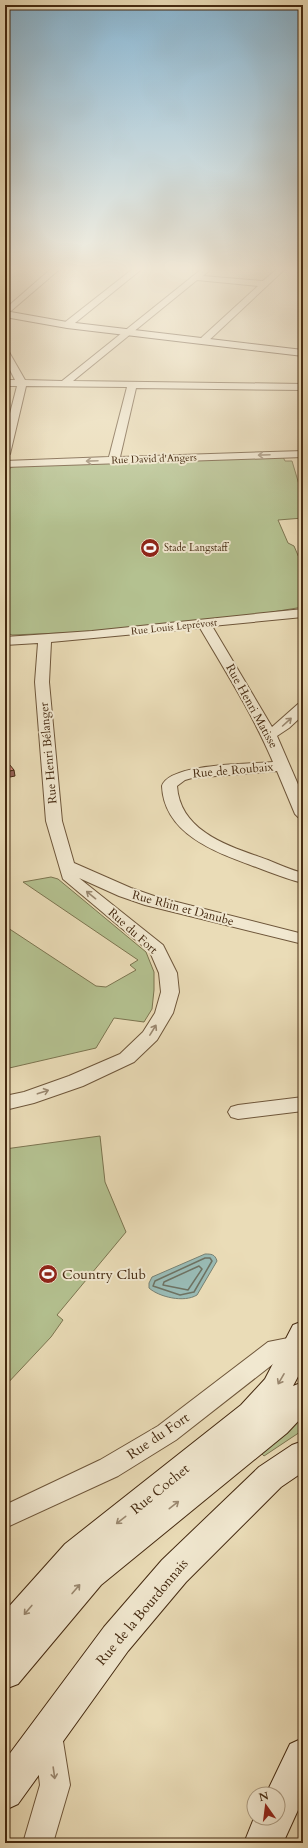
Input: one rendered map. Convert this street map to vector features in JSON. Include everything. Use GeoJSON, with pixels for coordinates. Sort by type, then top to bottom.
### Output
{"type":"FeatureCollection","features":[{"type":"Feature","properties":{"kind":"street"},"geometry":{"type":"LineString","coordinates":[[5,454],[22,384],[6,354]]}},
{"type":"Feature","properties":{"kind":"street"},"geometry":{"type":"LineString","coordinates":[[64,384],[101,354]]}},
{"type":"Feature","properties":{"kind":"street"},"geometry":{"type":"LineString","coordinates":[[5,383],[303,387]]}},
{"type":"Feature","properties":{"kind":"street"},"geometry":{"type":"LineString","coordinates":[[114,460],[132,385]]}},
{"type":"Feature","properties":{"kind":"street","name":"Rue David d'Angers"},"geometry":{"type":"LineString","coordinates":[[5,464],[303,454]]}},
{"type":"Feature","properties":{"kind":"street","name":"Rue Louis Leprévost"},"geometry":{"type":"LineString","coordinates":[[5,641],[45,639],[302,616]]}},
{"type":"Feature","properties":{"kind":"street","name":"Rue Henri Matisse"},"geometry":{"type":"LineString","coordinates":[[204,624],[248,696],[269,735],[303,814]]}},
{"type":"Feature","properties":{"kind":"street","name":"Rue Henri Bélanger"},"geometry":{"type":"LineString","coordinates":[[45,639],[42,682],[54,821],[67,866]]}},
{"type":"Feature","properties":{"kind":"street"},"geometry":{"type":"LineString","coordinates":[[269,735],[284,725],[303,707]]}},
{"type":"Feature","properties":{"kind":"street","name":"Rue de Roubaix"},"geometry":{"type":"LineString","coordinates":[[283,766],[192,773],[173,780],[169,789],[172,803],[180,815],[197,834],[219,848],[303,878]]}},
{"type":"Feature","properties":{"kind":"street","name":"Rue Rhin et Danube"},"geometry":{"type":"LineString","coordinates":[[67,866],[124,892],[151,901],[303,939]]}},
{"type":"Feature","properties":{"kind":"street","name":"Rue du Fort"},"geometry":{"type":"LineString","coordinates":[[5,1103],[27,1098],[76,1081],[127,1058],[150,1036],[164,1013],[170,992],[168,973],[157,949],[75,883],[71,879],[67,866]]}},
{"type":"Feature","properties":{"kind":"street"},"geometry":{"type":"LineString","coordinates":[[238,1112],[303,1104]]}},
{"type":"Feature","properties":{"kind":"street","name":"Rue du Fort"},"geometry":{"type":"LineString","coordinates":[[5,1517],[109,1468],[167,1433],[276,1349],[301,1340]]}},
{"type":"Feature","properties":{"kind":"street","name":"Rue Cochet"},"geometry":{"type":"LineString","coordinates":[[5,1637],[48,1586],[77,1555],[252,1414],[276,1388],[301,1340]]}},
{"type":"Feature","properties":{"kind":"street","name":"Rue Cochet"},"geometry":{"type":"LineString","coordinates":[[5,1672],[89,1574],[276,1424],[303,1395]]}},
{"type":"Feature","properties":{"kind":"street","name":"Rue de la Bourdonnais"},"geometry":{"type":"LineString","coordinates":[[5,1791],[116,1639],[174,1571],[270,1477],[303,1455]]}},
{"type":"Feature","properties":{"kind":"street"},"geometry":{"type":"LineString","coordinates":[[38,1843],[55,1785],[48,1734]]}},
{"type":"Feature","properties":{"kind":"street"},"geometry":{"type":"LineString","coordinates":[[286,1793],[303,1757]]}},
{"type":"Feature","properties":{"kind":"street"},"geometry":{"type":"LineString","coordinates":[[263,1843],[270,1826]]}},
{"type":"Feature","properties":{"kind":"green space","name":"Stade Langstaff"},"geometry":{"type":"Polygon","coordinates":[[[283,457],[285,461],[292,461],[303,498],[303,518],[278,520],[288,543],[294,546],[303,567],[303,607],[260,614],[85,632],[12,635],[5,632],[5,484],[10,468],[15,466],[283,457]]]}},
{"type":"Feature","properties":{"kind":"green space"},"geometry":{"type":"Polygon","coordinates":[[[51,877],[58,879],[146,952],[154,972],[152,1009],[144,1022],[114,1018],[96,1048],[5,1069],[5,926],[96,986],[106,987],[136,970],[130,965],[138,960],[23,882],[51,877]]]}},
{"type":"Feature","properties":{"kind":"green space","name":"Country Club"},"geometry":{"type":"Polygon","coordinates":[[[100,1136],[105,1182],[126,1232],[57,1315],[63,1320],[51,1337],[5,1386],[5,1149],[100,1136]]]}},
{"type":"Feature","properties":{"kind":"green space"},"geometry":{"type":"Polygon","coordinates":[[[303,1409],[303,1430],[264,1456],[261,1453],[303,1409]]]}},
{"type":"Feature","properties":{"kind":"water"},"geometry":{"type":"Polygon","coordinates":[[[205,1254],[212,1255],[217,1261],[197,1295],[185,1299],[172,1298],[159,1294],[149,1288],[149,1283],[152,1277],[205,1254]]]}},
{"type":"Feature","properties":{"kind":"building"},"geometry":{"type":"Polygon","coordinates":[[[5,759],[14,770],[5,772],[5,759]]]}},
{"type":"Feature","properties":{"kind":"place","name":"Stade Langstaff"},"geometry":{"type":"Point","coordinates":[150,548]}},
{"type":"Feature","properties":{"kind":"place","name":"Country Club"},"geometry":{"type":"Point","coordinates":[48,1274]}}]}
